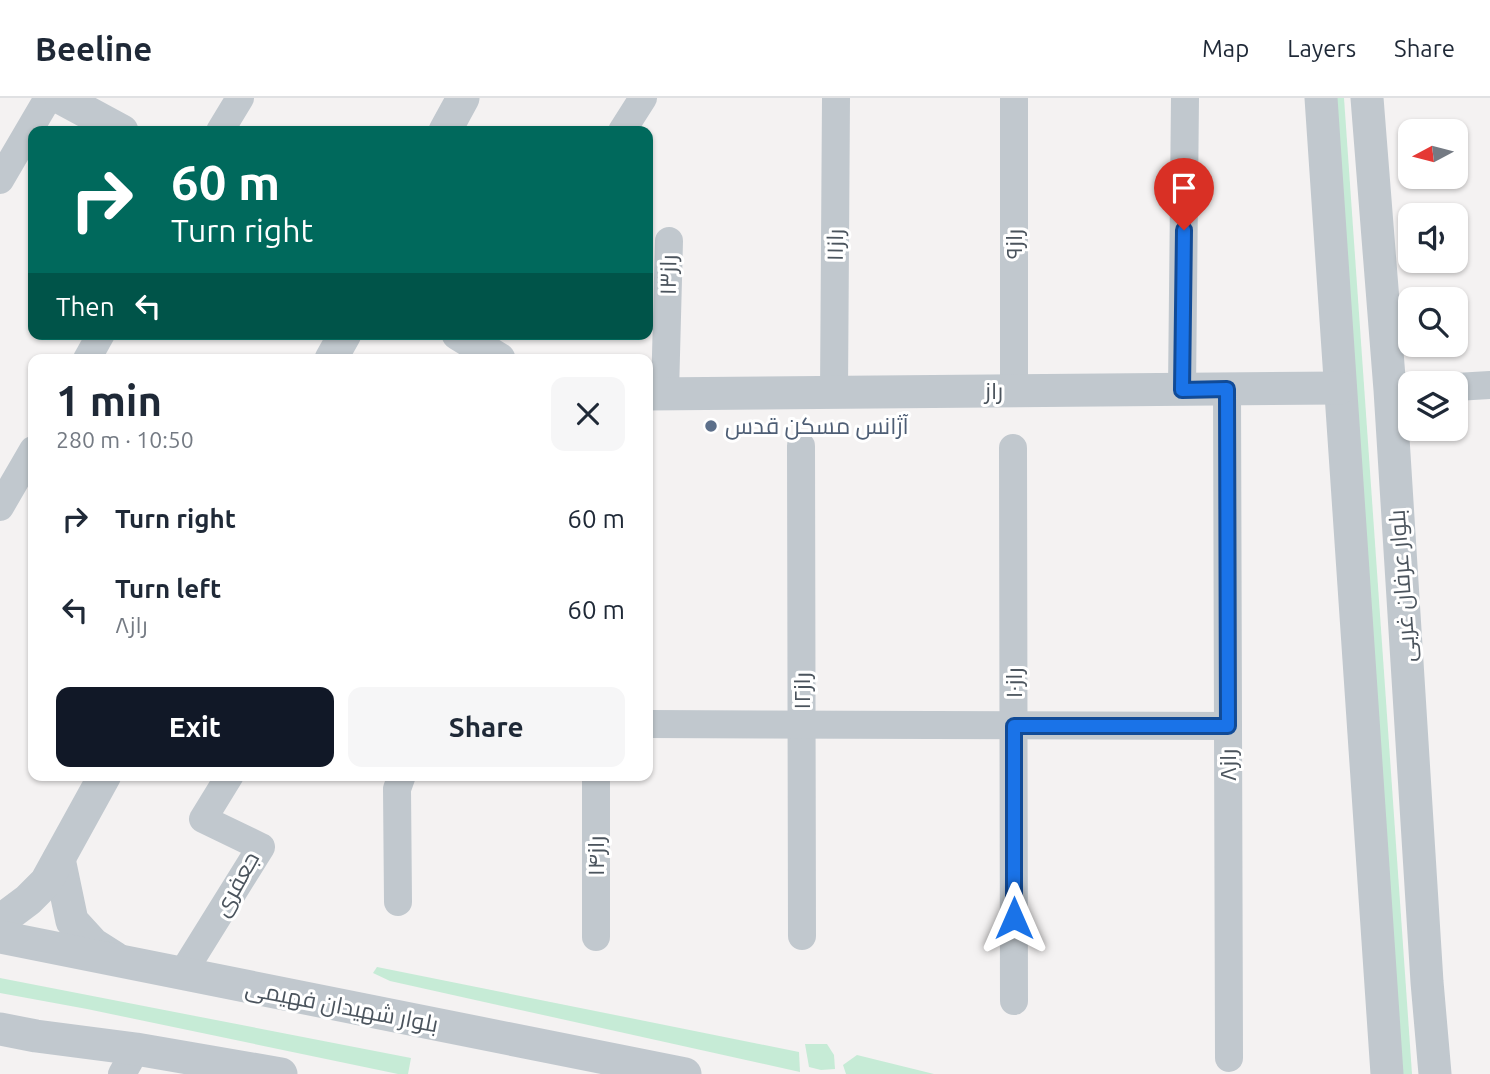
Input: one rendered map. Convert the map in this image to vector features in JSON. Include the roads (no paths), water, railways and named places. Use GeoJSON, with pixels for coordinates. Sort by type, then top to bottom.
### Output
{"type":"FeatureCollection","features":[{"type":"Feature","properties":{"kind":"street"},"geometry":{"type":"LineString","coordinates":[[32,126],[48,98]]}},
{"type":"Feature","properties":{"kind":"street"},"geometry":{"type":"LineString","coordinates":[[61,98],[113,126]]}},
{"type":"Feature","properties":{"kind":"street"},"geometry":{"type":"LineString","coordinates":[[223,126],[240,98]]}},
{"type":"Feature","properties":{"kind":"street"},"geometry":{"type":"LineString","coordinates":[[448,126],[463,98]]}},
{"type":"Feature","properties":{"kind":"street"},"geometry":{"type":"LineString","coordinates":[[625,126],[643,98]]}},
{"type":"Feature","properties":{"kind":"street","name":"راز۱۱"},"geometry":{"type":"LineString","coordinates":[[834,392],[836,98]]}},
{"type":"Feature","properties":{"kind":"street","name":"راز۹"},"geometry":{"type":"LineString","coordinates":[[1014,98],[1014,391]]}},
{"type":"Feature","properties":{"kind":"street"},"geometry":{"type":"LineString","coordinates":[[1182,390],[1185,98]]}},
{"type":"Feature","properties":{"kind":"street"},"geometry":{"type":"LineString","coordinates":[[1321,98],[1387,1074]]}},
{"type":"Feature","properties":{"kind":"street","name":"بلوار عرفان غربی"},"geometry":{"type":"LineString","coordinates":[[1367,98],[1398,372]]}},
{"type":"Feature","properties":{"kind":"street"},"geometry":{"type":"LineString","coordinates":[[0,180],[28,132]]}},
{"type":"Feature","properties":{"kind":"street","name":"راز۱۳"},"geometry":{"type":"LineString","coordinates":[[656,393],[669,242]]}},
{"type":"Feature","properties":{"kind":"street"},"geometry":{"type":"LineString","coordinates":[[470,340],[493,351]]}},
{"type":"Feature","properties":{"kind":"street"},"geometry":{"type":"LineString","coordinates":[[1468,387],[1490,386]]}},
{"type":"Feature","properties":{"kind":"street","name":"راز"},"geometry":{"type":"LineString","coordinates":[[656,393],[1340,388]]}},
{"type":"Feature","properties":{"kind":"street","name":"راز۸"},"geometry":{"type":"LineString","coordinates":[[1227,389],[1229,1058]]}},
{"type":"Feature","properties":{"kind":"street","name":"بلوار عرفان غربی"},"geometry":{"type":"LineString","coordinates":[[1402,441],[1427,982],[1435,1074]]}},
{"type":"Feature","properties":{"kind":"street","name":"راز۱۲"},"geometry":{"type":"LineString","coordinates":[[801,446],[802,936]]}},
{"type":"Feature","properties":{"kind":"street","name":"راز۱۰"},"geometry":{"type":"LineString","coordinates":[[1013,448],[1014,1001]]}},
{"type":"Feature","properties":{"kind":"street"},"geometry":{"type":"LineString","coordinates":[[0,507],[28,459]]}},
{"type":"Feature","properties":{"kind":"street"},"geometry":{"type":"LineString","coordinates":[[653,724],[1228,726]]}},
{"type":"Feature","properties":{"kind":"street"},"geometry":{"type":"LineString","coordinates":[[0,922],[28,900],[46,881],[102,781]]}},
{"type":"Feature","properties":{"kind":"street","name":"جعفری"},"geometry":{"type":"LineString","coordinates":[[182,974],[261,847],[204,819],[226,781]]}},
{"type":"Feature","properties":{"kind":"street"},"geometry":{"type":"LineString","coordinates":[[398,902],[397,789],[400,781]]}},
{"type":"Feature","properties":{"kind":"street","name":"راز۱۴"},"geometry":{"type":"LineString","coordinates":[[596,781],[596,937]]}},
{"type":"Feature","properties":{"kind":"street"},"geometry":{"type":"LineString","coordinates":[[59,859],[72,921],[93,944],[120,961]]}},
{"type":"Feature","properties":{"kind":"street","name":"بلوار شهیدان فهیمی"},"geometry":{"type":"LineString","coordinates":[[0,937],[685,1074]]}},
{"type":"Feature","properties":{"kind":"street"},"geometry":{"type":"LineString","coordinates":[[0,1029],[129,1061],[278,1074]]}},
{"type":"Feature","properties":{"kind":"street"},"geometry":{"type":"LineString","coordinates":[[0,1041],[36,1036]]}},
{"type":"Feature","properties":{"kind":"place","name":"آژانس مسکن قدس"},"geometry":{"type":"Point","coordinates":[711,426]}}]}
